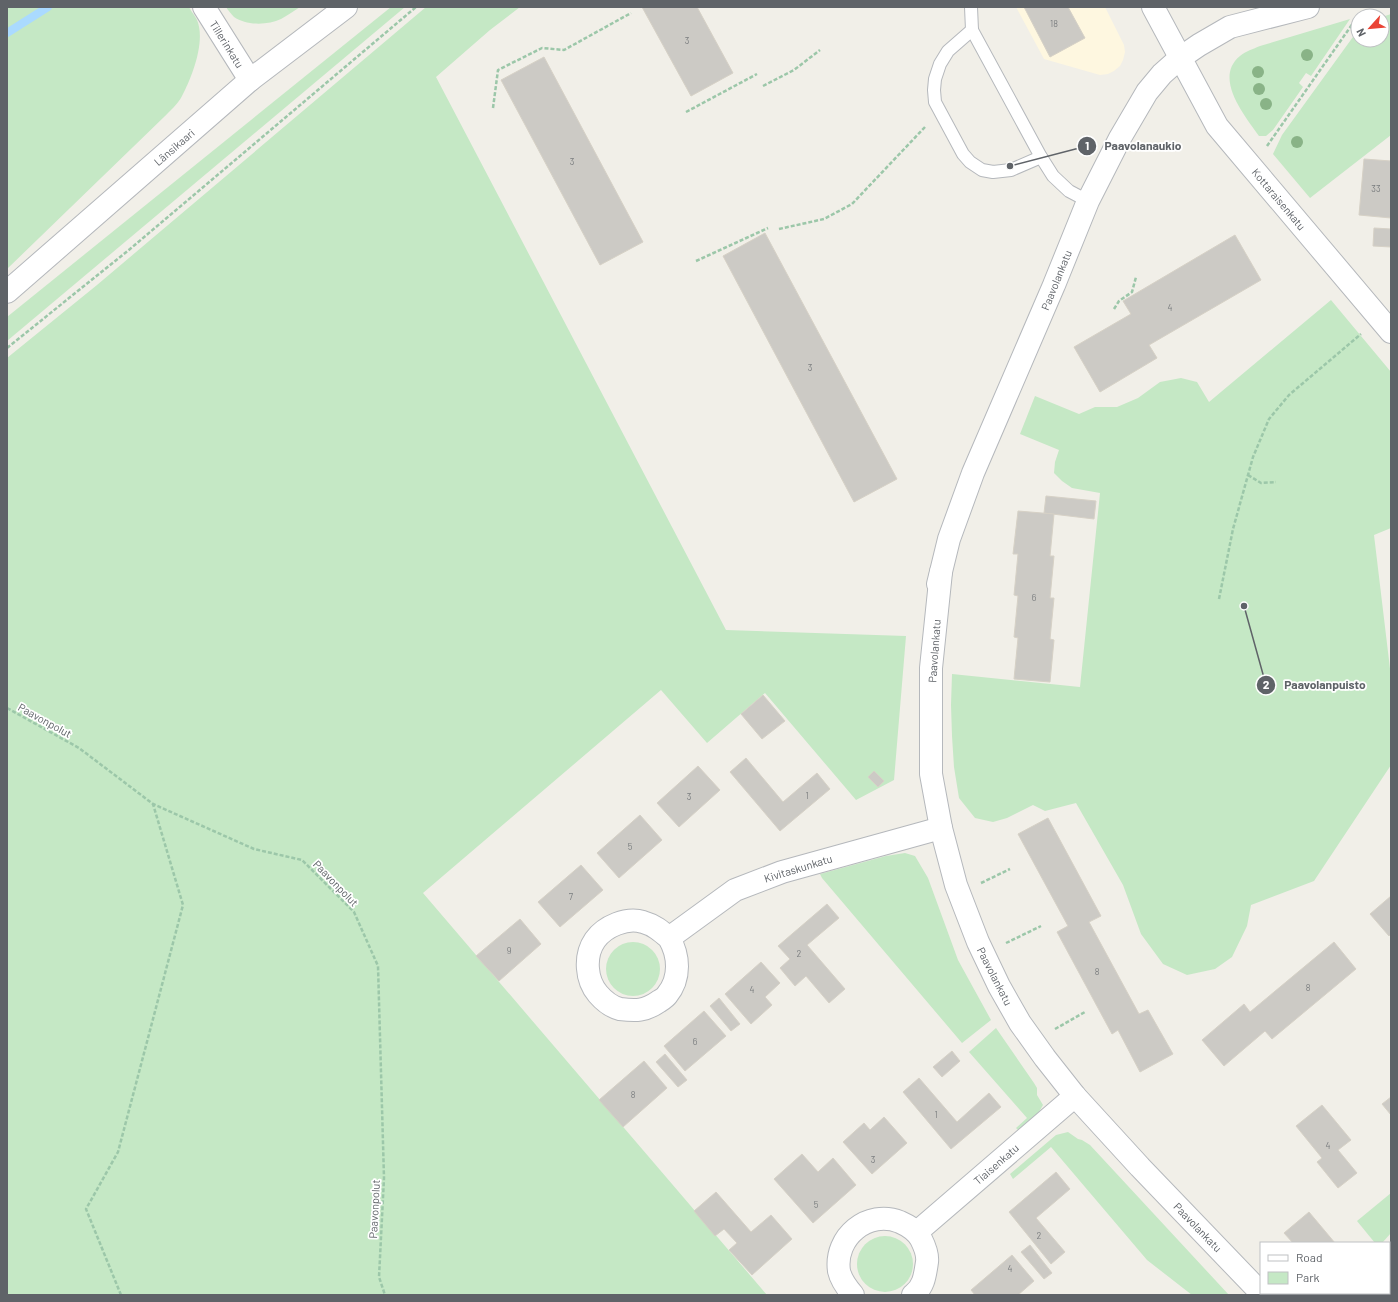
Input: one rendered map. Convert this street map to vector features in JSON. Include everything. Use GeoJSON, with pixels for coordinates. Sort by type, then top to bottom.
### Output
{"type":"FeatureCollection","features":[{"type":"Feature","properties":{"kind":"street","name":"Tillerinkatu"},"geometry":{"type":"LineString","coordinates":[[204,7],[250,80]]}},
{"type":"Feature","properties":{"kind":"street","name":"Länsikaari"},"geometry":{"type":"LineString","coordinates":[[7,292],[250,80],[346,7]]}},
{"type":"Feature","properties":{"kind":"street"},"geometry":{"type":"LineString","coordinates":[[1153,7],[1180,58]]}},
{"type":"Feature","properties":{"kind":"street","name":"Paavolankatu"},"geometry":{"type":"LineString","coordinates":[[1260,1292],[1074,1096],[1020,1023],[999,986],[978,942],[956,885],[941,828],[931,774],[931,668],[939,578],[949,539],[973,473],[1054,285],[1088,201],[1120,138],[1147,92],[1162,74],[1180,58],[1230,27],[1308,7]]}},
{"type":"Feature","properties":{"kind":"street","name":"Kottaraisenkatu"},"geometry":{"type":"LineString","coordinates":[[1180,58],[1217,126],[1391,332]]}},
{"type":"Feature","properties":{"kind":"street","name":"Kivitaskunkatu"},"geometry":{"type":"LineString","coordinates":[[669,938],[735,890],[782,872],[941,828]]}},
{"type":"Feature","properties":{"kind":"street"},"geometry":{"type":"LineString","coordinates":[[628,921],[643,922],[657,927],[669,938],[674,946],[678,962],[675,982],[667,995],[650,1008],[634,1011],[616,1008],[603,1000],[594,989],[588,975],[589,954],[595,940],[612,925],[628,921]]}},
{"type":"Feature","properties":{"kind":"street","name":"Tiaisenkatu"},"geometry":{"type":"LineString","coordinates":[[917,1232],[1074,1096]]}},
{"type":"Feature","properties":{"kind":"street"},"geometry":{"type":"LineString","coordinates":[[853,1295],[845,1286],[839,1271],[840,1252],[846,1237],[863,1222],[878,1218],[893,1219],[907,1225],[917,1232],[923,1244],[927,1259],[925,1279],[917,1292],[913,1295]]}},
{"type":"Feature","properties":{"kind":"lane"},"geometry":{"type":"LineString","coordinates":[[971,7],[972,30],[1041,157],[1053,176],[1069,191],[1088,201]]}},
{"type":"Feature","properties":{"kind":"lane"},"geometry":{"type":"LineString","coordinates":[[972,30],[948,51],[940,64],[935,79],[934,90],[936,102],[963,154],[970,162],[982,170],[993,172],[1011,170],[1041,157]]}},
{"type":"Feature","properties":{"kind":"path"},"geometry":{"type":"LineString","coordinates":[[7,348],[130,249],[416,7]]}},
{"type":"Feature","properties":{"kind":"path"},"geometry":{"type":"LineString","coordinates":[[493,108],[498,70],[542,48],[564,50],[631,13]]}},
{"type":"Feature","properties":{"kind":"path"},"geometry":{"type":"LineString","coordinates":[[1264,149],[1350,28]]}},
{"type":"Feature","properties":{"kind":"path"},"geometry":{"type":"LineString","coordinates":[[763,86],[794,70],[820,50]]}},
{"type":"Feature","properties":{"kind":"path"},"geometry":{"type":"LineString","coordinates":[[686,112],[757,74]]}},
{"type":"Feature","properties":{"kind":"path"},"geometry":{"type":"LineString","coordinates":[[779,229],[824,220],[852,204],[926,126],[930,133]]}},
{"type":"Feature","properties":{"kind":"path"},"geometry":{"type":"LineString","coordinates":[[696,261],[768,228]]}},
{"type":"Feature","properties":{"kind":"path"},"geometry":{"type":"LineString","coordinates":[[1114,309],[1119,300],[1132,292],[1136,278]]}},
{"type":"Feature","properties":{"kind":"path"},"geometry":{"type":"LineString","coordinates":[[1219,599],[1233,529],[1248,475],[1261,435],[1269,419],[1289,395],[1365,331]]}},
{"type":"Feature","properties":{"kind":"path"},"geometry":{"type":"LineString","coordinates":[[1248,475],[1260,483],[1276,482]]}},
{"type":"Feature","properties":{"kind":"path","name":"Paavonpolut"},"geometry":{"type":"LineString","coordinates":[[7,708],[79,748],[153,804],[254,849],[302,860],[354,912],[378,966],[384,1178],[379,1277],[384,1295]]}},
{"type":"Feature","properties":{"kind":"path"},"geometry":{"type":"LineString","coordinates":[[121,1295],[86,1209],[118,1152],[183,905],[153,804]]}},
{"type":"Feature","properties":{"kind":"path"},"geometry":{"type":"LineString","coordinates":[[977,885],[1010,869]]}},
{"type":"Feature","properties":{"kind":"path"},"geometry":{"type":"LineString","coordinates":[[1001,946],[1041,926]]}},
{"type":"Feature","properties":{"kind":"path"},"geometry":{"type":"LineString","coordinates":[[1052,1031],[1086,1012]]}},
{"type":"Feature","properties":{"kind":"shaded area"},"geometry":{"type":"Polygon","coordinates":[[[1016,7],[1105,7],[1124,45],[1125,52],[1120,66],[1108,74],[1100,75],[1044,59],[1016,7]]]}},
{"type":"Feature","properties":{"kind":"green space"},"geometry":{"type":"Polygon","coordinates":[[[7,7],[189,7],[197,20],[200,38],[194,69],[186,88],[176,105],[7,269],[7,7]]]}},
{"type":"Feature","properties":{"kind":"green space"},"geometry":{"type":"Polygon","coordinates":[[[226,7],[300,7],[281,19],[258,24],[239,20],[234,17],[226,7]]]}},
{"type":"Feature","properties":{"kind":"green space"},"geometry":{"type":"Polygon","coordinates":[[[391,7],[405,7],[7,341],[7,317],[391,7]]]}},
{"type":"Feature","properties":{"kind":"green space"},"geometry":{"type":"Polygon","coordinates":[[[426,7],[520,7],[490,30],[436,77],[726,630],[906,636],[894,780],[856,800],[765,693],[707,743],[661,690],[423,893],[767,1295],[7,1295],[7,358],[97,285],[426,7]]]}},
{"type":"Feature","properties":{"kind":"green space"},"geometry":{"type":"Polygon","coordinates":[[[1390,14],[1391,135],[1310,198],[1273,154],[1282,135],[1350,41],[1350,48],[1390,48],[1390,14]]]}},
{"type":"Feature","properties":{"kind":"green space"},"geometry":{"type":"Polygon","coordinates":[[[1350,19],[1311,76],[1306,73],[1299,83],[1303,87],[1273,130],[1266,136],[1259,136],[1246,118],[1234,97],[1230,86],[1232,65],[1242,54],[1260,46],[1350,19]]]}},
{"type":"Feature","properties":{"kind":"green space"},"geometry":{"type":"Polygon","coordinates":[[[1331,300],[1391,372],[1391,528],[1374,535],[1391,677],[1391,765],[1314,881],[1251,905],[1247,926],[1232,957],[1215,969],[1187,975],[1163,964],[1141,934],[1123,885],[1076,803],[1045,811],[1033,805],[1007,818],[993,822],[975,818],[959,798],[954,767],[952,736],[952,674],[1080,687],[1100,493],[1072,488],[1062,481],[1054,473],[1055,462],[1059,450],[1020,434],[1035,396],[1079,414],[1095,407],[1117,407],[1138,398],[1160,382],[1181,378],[1197,382],[1209,402],[1331,300]]]}},
{"type":"Feature","properties":{"kind":"green space"},"geometry":{"type":"Polygon","coordinates":[[[905,853],[915,856],[928,878],[958,960],[991,1020],[962,1043],[820,874],[886,856],[905,853]]]}},
{"type":"Feature","properties":{"kind":"green space"},"geometry":{"type":"Polygon","coordinates":[[[633,942],[643,944],[652,950],[658,959],[660,969],[658,979],[652,988],[643,994],[633,996],[623,994],[614,988],[608,979],[606,969],[608,959],[614,950],[623,944],[633,942]]]}},
{"type":"Feature","properties":{"kind":"green space"},"geometry":{"type":"Polygon","coordinates":[[[996,1028],[1034,1083],[1037,1088],[1037,1095],[1043,1105],[1036,1117],[1020,1132],[1016,1128],[1027,1118],[969,1052],[996,1028]]]}},
{"type":"Feature","properties":{"kind":"green space"},"geometry":{"type":"Polygon","coordinates":[[[1068,1132],[1090,1145],[1229,1295],[1192,1295],[1147,1260],[1051,1147],[1013,1179],[1010,1174],[1056,1135],[1068,1132]]]}},
{"type":"Feature","properties":{"kind":"green space"},"geometry":{"type":"Polygon","coordinates":[[[1391,1193],[1391,1233],[1383,1242],[1374,1242],[1357,1221],[1391,1193]]]}},
{"type":"Feature","properties":{"kind":"green space"},"geometry":{"type":"Polygon","coordinates":[[[885,1236],[896,1238],[905,1244],[911,1253],[913,1264],[911,1275],[905,1284],[896,1290],[885,1292],[874,1290],[865,1284],[859,1275],[857,1264],[859,1253],[865,1244],[874,1238],[885,1236]]]}},
{"type":"Feature","properties":{"kind":"building"},"geometry":{"type":"Polygon","coordinates":[[[642,7],[697,7],[733,73],[691,96],[642,7]]]}},
{"type":"Feature","properties":{"kind":"building"},"geometry":{"type":"Polygon","coordinates":[[[1024,7],[1068,7],[1085,38],[1050,57],[1024,7]]]}},
{"type":"Feature","properties":{"kind":"building"},"geometry":{"type":"Polygon","coordinates":[[[544,57],[643,242],[600,265],[501,80],[544,57]]]}},
{"type":"Feature","properties":{"kind":"building"},"geometry":{"type":"Polygon","coordinates":[[[1364,159],[1391,161],[1391,218],[1359,215],[1364,159]]]}},
{"type":"Feature","properties":{"kind":"building"},"geometry":{"type":"Polygon","coordinates":[[[1374,228],[1391,229],[1391,247],[1373,246],[1374,228]]]}},
{"type":"Feature","properties":{"kind":"building"},"geometry":{"type":"Polygon","coordinates":[[[765,233],[897,479],[854,502],[723,256],[765,233]]]}},
{"type":"Feature","properties":{"kind":"building"},"geometry":{"type":"Polygon","coordinates":[[[1235,235],[1261,280],[1149,345],[1157,358],[1100,392],[1074,347],[1131,314],[1123,301],[1235,235]]]}},
{"type":"Feature","properties":{"kind":"building"},"geometry":{"type":"Polygon","coordinates":[[[1046,496],[1096,501],[1094,519],[1044,513],[1046,496]]]}},
{"type":"Feature","properties":{"kind":"building"},"geometry":{"type":"Polygon","coordinates":[[[1018,511],[1054,514],[1050,556],[1054,556],[1050,598],[1054,598],[1050,639],[1054,640],[1050,682],[1014,679],[1018,638],[1014,637],[1018,596],[1014,595],[1018,554],[1013,554],[1018,511]]]}},
{"type":"Feature","properties":{"kind":"building"},"geometry":{"type":"Polygon","coordinates":[[[763,695],[785,721],[762,739],[741,714],[763,695]]]}},
{"type":"Feature","properties":{"kind":"building"},"geometry":{"type":"Polygon","coordinates":[[[746,758],[783,802],[817,773],[830,789],[780,831],[730,772],[746,758]]]}},
{"type":"Feature","properties":{"kind":"building"},"geometry":{"type":"Polygon","coordinates":[[[698,766],[720,790],[679,827],[657,803],[698,766]]]}},
{"type":"Feature","properties":{"kind":"building"},"geometry":{"type":"Polygon","coordinates":[[[874,771],[884,781],[878,787],[868,777],[874,771]]]}},
{"type":"Feature","properties":{"kind":"building"},"geometry":{"type":"Polygon","coordinates":[[[640,815],[662,840],[619,878],[597,853],[640,815]]]}},
{"type":"Feature","properties":{"kind":"building"},"geometry":{"type":"Polygon","coordinates":[[[1048,818],[1101,916],[1089,922],[1139,1014],[1148,1010],[1173,1054],[1140,1072],[1118,1030],[1112,1034],[1057,932],[1068,926],[1018,834],[1048,818]]]}},
{"type":"Feature","properties":{"kind":"building"},"geometry":{"type":"Polygon","coordinates":[[[581,865],[603,890],[560,927],[538,902],[581,865]]]}},
{"type":"Feature","properties":{"kind":"building"},"geometry":{"type":"Polygon","coordinates":[[[1391,896],[1391,934],[1389,936],[1370,914],[1391,896]]]}},
{"type":"Feature","properties":{"kind":"building"},"geometry":{"type":"Polygon","coordinates":[[[827,904],[839,918],[807,945],[845,989],[829,1003],[806,976],[795,986],[780,968],[790,959],[778,946],[827,904]]]}},
{"type":"Feature","properties":{"kind":"building"},"geometry":{"type":"Polygon","coordinates":[[[520,919],[541,944],[499,981],[476,956],[520,919]]]}},
{"type":"Feature","properties":{"kind":"building"},"geometry":{"type":"Polygon","coordinates":[[[1334,942],[1356,969],[1272,1039],[1265,1031],[1224,1066],[1202,1040],[1244,1004],[1250,1012],[1334,942]]]}},
{"type":"Feature","properties":{"kind":"building"},"geometry":{"type":"Polygon","coordinates":[[[761,962],[780,983],[765,997],[772,1005],[751,1024],[725,994],[761,962]]]}},
{"type":"Feature","properties":{"kind":"building"},"geometry":{"type":"Polygon","coordinates":[[[719,998],[740,1024],[731,1031],[710,1006],[719,998]]]}},
{"type":"Feature","properties":{"kind":"building"},"geometry":{"type":"Polygon","coordinates":[[[704,1011],[726,1036],[685,1071],[664,1046],[704,1011]]]}},
{"type":"Feature","properties":{"kind":"building"},"geometry":{"type":"Polygon","coordinates":[[[952,1051],[960,1061],[942,1077],[933,1067],[952,1051]]]}},
{"type":"Feature","properties":{"kind":"building"},"geometry":{"type":"Polygon","coordinates":[[[665,1054],[687,1080],[678,1087],[656,1062],[665,1054]]]}},
{"type":"Feature","properties":{"kind":"building"},"geometry":{"type":"Polygon","coordinates":[[[644,1061],[667,1088],[623,1127],[599,1100],[644,1061]]]}},
{"type":"Feature","properties":{"kind":"building"},"geometry":{"type":"Polygon","coordinates":[[[919,1078],[957,1122],[989,1093],[1001,1107],[951,1149],[903,1092],[919,1078]]]}},
{"type":"Feature","properties":{"kind":"building"},"geometry":{"type":"Polygon","coordinates":[[[1391,1097],[1391,1115],[1382,1104],[1391,1097]]]}},
{"type":"Feature","properties":{"kind":"building"},"geometry":{"type":"Polygon","coordinates":[[[1322,1105],[1351,1140],[1338,1150],[1357,1173],[1338,1188],[1317,1162],[1322,1158],[1296,1126],[1322,1105]]]}},
{"type":"Feature","properties":{"kind":"building"},"geometry":{"type":"Polygon","coordinates":[[[884,1117],[907,1143],[872,1174],[843,1142],[864,1123],[870,1130],[884,1117]]]}},
{"type":"Feature","properties":{"kind":"building"},"geometry":{"type":"Polygon","coordinates":[[[802,1154],[818,1172],[833,1158],[856,1185],[813,1223],[774,1179],[802,1154]]]}},
{"type":"Feature","properties":{"kind":"building"},"geometry":{"type":"Polygon","coordinates":[[[1056,1172],[1070,1189],[1036,1218],[1065,1252],[1051,1264],[1009,1212],[1056,1172]]]}},
{"type":"Feature","properties":{"kind":"building"},"geometry":{"type":"Polygon","coordinates":[[[716,1192],[751,1232],[771,1215],[792,1239],[752,1275],[729,1250],[737,1243],[724,1229],[715,1236],[694,1211],[716,1192]]]}},
{"type":"Feature","properties":{"kind":"building"},"geometry":{"type":"Polygon","coordinates":[[[1309,1212],[1334,1242],[1292,1242],[1284,1233],[1309,1212]]]}},
{"type":"Feature","properties":{"kind":"building"},"geometry":{"type":"Polygon","coordinates":[[[1030,1245],[1052,1273],[1044,1279],[1021,1252],[1030,1245]]]}},
{"type":"Feature","properties":{"kind":"building"},"geometry":{"type":"Polygon","coordinates":[[[1012,1255],[1034,1281],[1018,1295],[975,1295],[971,1290],[1012,1255]]]}},
{"type":"Feature","properties":{"kind":"waterway"},"geometry":{"type":"LineString","coordinates":[[7,33],[48,7]]}},
{"type":"Feature","properties":{"kind":"place","name":"Paavolanaukio"},"geometry":{"type":"Point","coordinates":[1010,166]}},
{"type":"Feature","properties":{"kind":"place","name":"Paavolanpuisto"},"geometry":{"type":"Point","coordinates":[1244,606]}}]}
